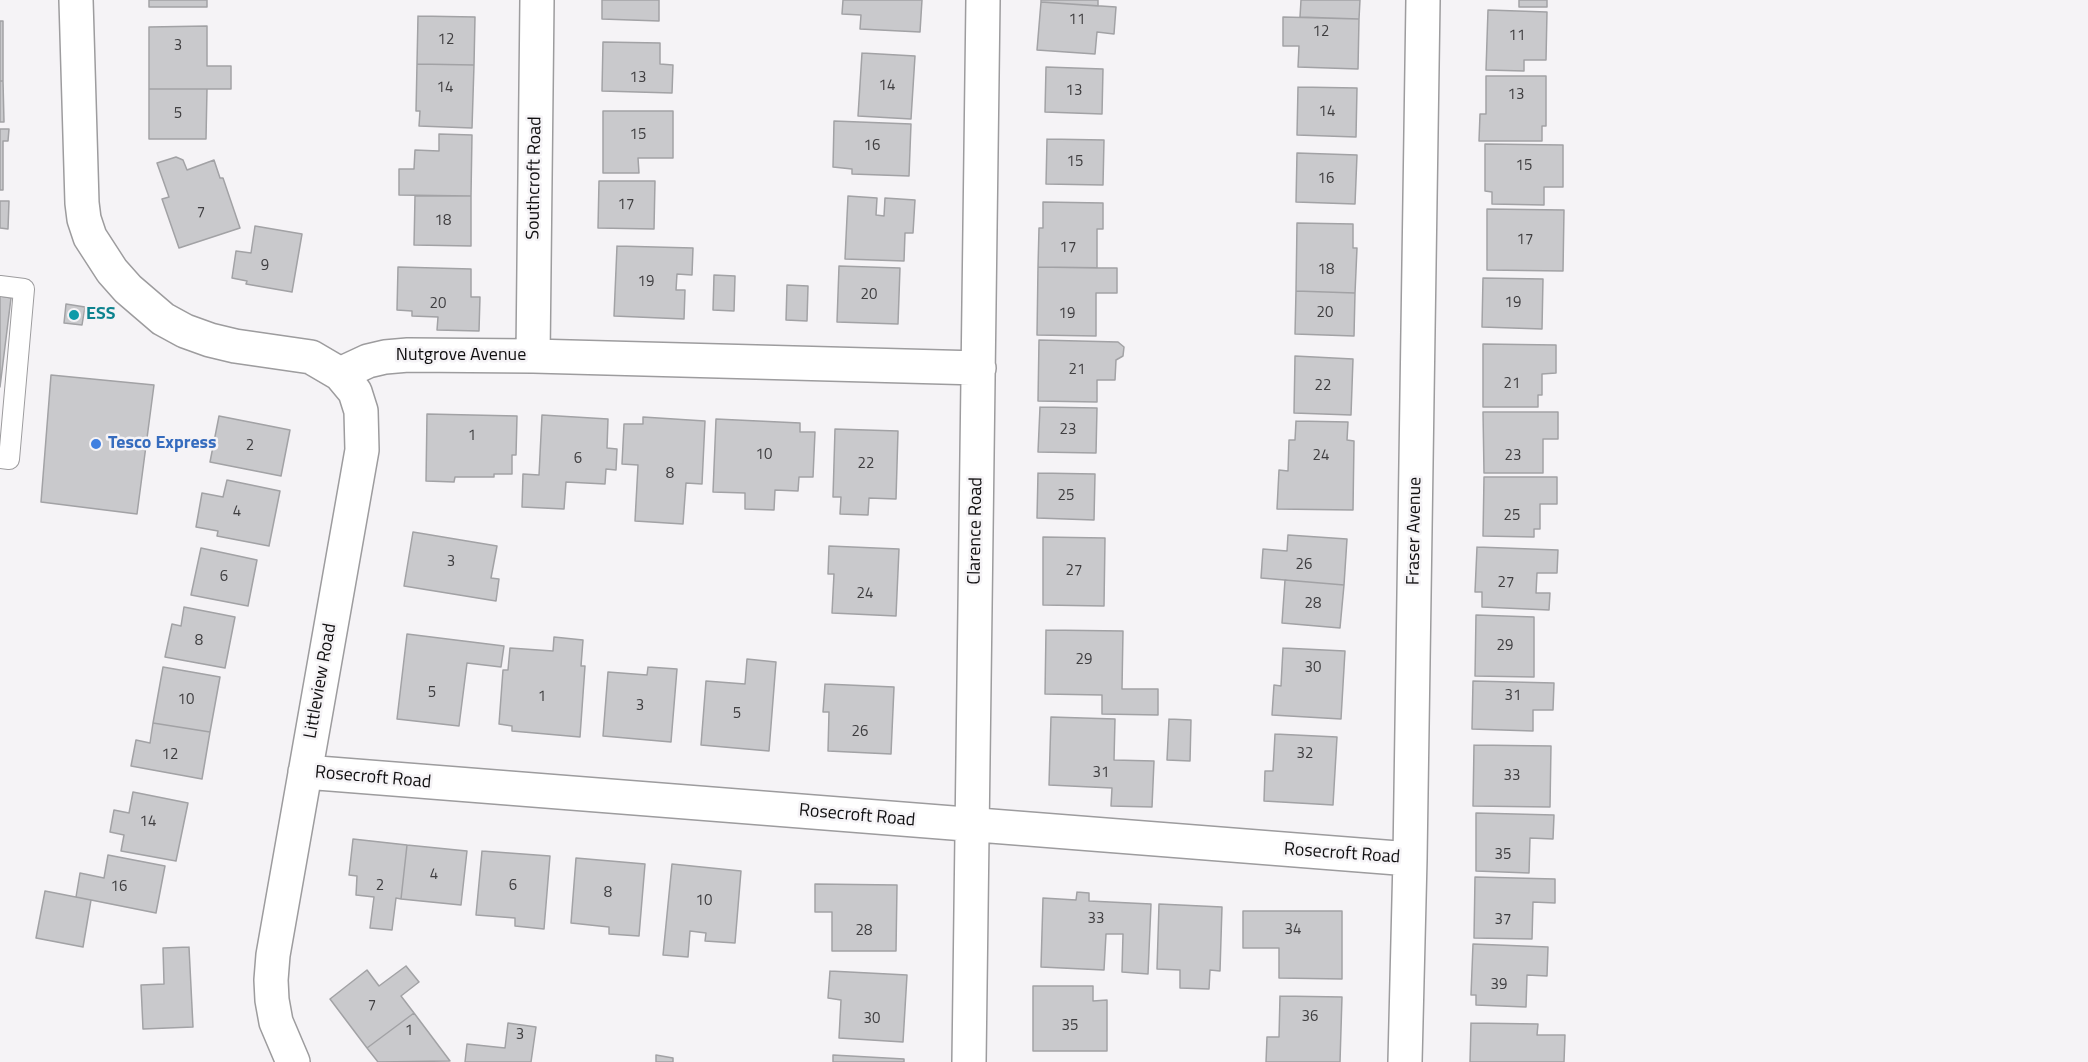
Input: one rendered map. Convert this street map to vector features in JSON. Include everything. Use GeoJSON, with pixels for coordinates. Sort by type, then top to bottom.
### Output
{"type":"FeatureCollection","features":[{"type":"Feature","properties":{"kind":"street"},"geometry":{"type":"LineString","coordinates":[[76,0],[84,219],[90,237],[112,271],[145,304],[164,319],[185,331],[235,346],[311,357],[340,374]]}},
{"type":"Feature","properties":{"kind":"street","name":"Southcroft Road"},"geometry":{"type":"LineString","coordinates":[[533,356],[537,0]]}},
{"type":"Feature","properties":{"kind":"street","name":"Clarence Road"},"geometry":{"type":"LineString","coordinates":[[969,1062],[983,0]]}},
{"type":"Feature","properties":{"kind":"street","name":"Fraser Avenue"},"geometry":{"type":"LineString","coordinates":[[1405,1062],[1423,0]]}},
{"type":"Feature","properties":{"kind":"street","name":"Nutgrove Avenue"},"geometry":{"type":"LineString","coordinates":[[340,374],[368,361],[385,357],[533,356],[979,368]]}},
{"type":"Feature","properties":{"kind":"street","name":"Littleview Road"},"geometry":{"type":"LineString","coordinates":[[293,1062],[276,1022],[271,980],[273,955],[362,450],[361,411],[355,392],[340,374]]}},
{"type":"Feature","properties":{"kind":"street","name":"Rosecroft Road"},"geometry":{"type":"LineString","coordinates":[[305,772],[1410,859]]}},
{"type":"Feature","properties":{"kind":"lane"},"geometry":{"type":"LineString","coordinates":[[0,286],[24,289],[12,353],[8,390],[6,425],[9,459],[0,458]]}},
{"type":"Feature","properties":{"kind":"building"},"geometry":{"type":"Polygon","coordinates":[[[149,0],[207,0],[207,7],[149,7],[149,0]]]}},
{"type":"Feature","properties":{"kind":"building"},"geometry":{"type":"Polygon","coordinates":[[[602,0],[659,0],[659,21],[602,19],[602,0]]]}},
{"type":"Feature","properties":{"kind":"building"},"geometry":{"type":"Polygon","coordinates":[[[843,0],[922,0],[920,32],[860,29],[861,15],[842,14],[843,0]]]}},
{"type":"Feature","properties":{"kind":"building"},"geometry":{"type":"Polygon","coordinates":[[[1041,0],[1098,0],[1098,6],[1041,2],[1041,0]]]}},
{"type":"Feature","properties":{"kind":"building"},"geometry":{"type":"Polygon","coordinates":[[[1301,0],[1360,0],[1359,19],[1300,17],[1301,0]]]}},
{"type":"Feature","properties":{"kind":"building"},"geometry":{"type":"Polygon","coordinates":[[[1519,0],[1547,0],[1547,7],[1519,7],[1519,0]]]}},
{"type":"Feature","properties":{"kind":"building"},"geometry":{"type":"Polygon","coordinates":[[[1041,2],[1116,7],[1114,34],[1097,32],[1095,54],[1037,50],[1041,2]]]}},
{"type":"Feature","properties":{"kind":"building"},"geometry":{"type":"Polygon","coordinates":[[[1488,10],[1547,12],[1546,60],[1524,60],[1524,71],[1486,70],[1488,10]]]}},
{"type":"Feature","properties":{"kind":"building"},"geometry":{"type":"Polygon","coordinates":[[[418,16],[475,17],[474,65],[417,64],[418,16]]]}},
{"type":"Feature","properties":{"kind":"building"},"geometry":{"type":"Polygon","coordinates":[[[1283,17],[1359,19],[1358,69],[1298,67],[1299,46],[1283,46],[1283,17]]]}},
{"type":"Feature","properties":{"kind":"building"},"geometry":{"type":"Polygon","coordinates":[[[0,21],[3,21],[3,81],[0,81],[0,21]]]}},
{"type":"Feature","properties":{"kind":"building"},"geometry":{"type":"Polygon","coordinates":[[[207,26],[207,66],[231,66],[231,89],[149,89],[149,27],[207,26]]]}},
{"type":"Feature","properties":{"kind":"building"},"geometry":{"type":"Polygon","coordinates":[[[603,42],[660,43],[660,64],[673,65],[672,93],[602,91],[603,42]]]}},
{"type":"Feature","properties":{"kind":"building"},"geometry":{"type":"Polygon","coordinates":[[[862,53],[915,56],[911,119],[858,116],[862,53]]]}},
{"type":"Feature","properties":{"kind":"building"},"geometry":{"type":"Polygon","coordinates":[[[417,64],[474,65],[472,128],[419,126],[420,111],[416,111],[417,64]]]}},
{"type":"Feature","properties":{"kind":"building"},"geometry":{"type":"Polygon","coordinates":[[[1046,67],[1103,69],[1102,114],[1045,112],[1046,67]]]}},
{"type":"Feature","properties":{"kind":"building"},"geometry":{"type":"Polygon","coordinates":[[[1486,76],[1546,76],[1546,126],[1542,126],[1542,141],[1479,141],[1480,114],[1486,114],[1486,76]]]}},
{"type":"Feature","properties":{"kind":"building"},"geometry":{"type":"Polygon","coordinates":[[[0,81],[3,81],[4,122],[0,122],[0,81]]]}},
{"type":"Feature","properties":{"kind":"building"},"geometry":{"type":"Polygon","coordinates":[[[1298,87],[1357,88],[1356,137],[1297,135],[1298,87]]]}},
{"type":"Feature","properties":{"kind":"building"},"geometry":{"type":"Polygon","coordinates":[[[149,89],[207,89],[206,139],[149,139],[149,89]]]}},
{"type":"Feature","properties":{"kind":"building"},"geometry":{"type":"Polygon","coordinates":[[[603,111],[673,111],[673,158],[638,158],[639,173],[603,173],[603,111]]]}},
{"type":"Feature","properties":{"kind":"building"},"geometry":{"type":"Polygon","coordinates":[[[834,121],[911,124],[909,176],[852,174],[852,169],[833,167],[834,121]]]}},
{"type":"Feature","properties":{"kind":"building"},"geometry":{"type":"Polygon","coordinates":[[[0,129],[9,129],[8,141],[3,141],[3,190],[0,190],[0,129]]]}},
{"type":"Feature","properties":{"kind":"building"},"geometry":{"type":"Polygon","coordinates":[[[439,134],[472,135],[471,196],[399,195],[399,169],[414,169],[415,150],[439,151],[439,134]]]}},
{"type":"Feature","properties":{"kind":"building"},"geometry":{"type":"Polygon","coordinates":[[[1047,139],[1104,140],[1103,185],[1046,184],[1047,139]]]}},
{"type":"Feature","properties":{"kind":"building"},"geometry":{"type":"Polygon","coordinates":[[[1485,144],[1563,145],[1563,187],[1544,187],[1544,205],[1492,204],[1492,192],[1485,191],[1485,144]]]}},
{"type":"Feature","properties":{"kind":"building"},"geometry":{"type":"Polygon","coordinates":[[[1297,153],[1357,155],[1355,204],[1296,202],[1297,153]]]}},
{"type":"Feature","properties":{"kind":"building"},"geometry":{"type":"Polygon","coordinates":[[[176,157],[183,160],[187,170],[214,160],[220,178],[223,178],[240,228],[179,248],[162,199],[169,197],[157,163],[176,157]]]}},
{"type":"Feature","properties":{"kind":"building"},"geometry":{"type":"Polygon","coordinates":[[[599,181],[655,181],[654,229],[598,228],[599,181]]]}},
{"type":"Feature","properties":{"kind":"building"},"geometry":{"type":"Polygon","coordinates":[[[415,196],[471,196],[471,246],[414,245],[415,196]]]}},
{"type":"Feature","properties":{"kind":"building"},"geometry":{"type":"Polygon","coordinates":[[[848,196],[877,198],[876,215],[884,216],[885,198],[915,200],[913,233],[905,233],[904,261],[845,259],[848,196]]]}},
{"type":"Feature","properties":{"kind":"building"},"geometry":{"type":"Polygon","coordinates":[[[0,201],[9,201],[8,229],[0,228],[0,201]]]}},
{"type":"Feature","properties":{"kind":"building"},"geometry":{"type":"Polygon","coordinates":[[[1043,202],[1103,203],[1103,229],[1097,229],[1097,268],[1038,267],[1039,228],[1043,228],[1043,202]]]}},
{"type":"Feature","properties":{"kind":"building"},"geometry":{"type":"Polygon","coordinates":[[[1487,209],[1564,210],[1563,271],[1487,270],[1487,209]]]}},
{"type":"Feature","properties":{"kind":"building"},"geometry":{"type":"Polygon","coordinates":[[[1297,223],[1353,224],[1353,248],[1357,248],[1355,293],[1296,291],[1297,223]]]}},
{"type":"Feature","properties":{"kind":"building"},"geometry":{"type":"Polygon","coordinates":[[[255,226],[302,234],[292,292],[246,284],[247,281],[232,278],[236,251],[251,253],[255,226]]]}},
{"type":"Feature","properties":{"kind":"building"},"geometry":{"type":"Polygon","coordinates":[[[617,246],[693,248],[692,275],[677,274],[676,290],[685,290],[684,319],[614,316],[617,246]]]}},
{"type":"Feature","properties":{"kind":"building"},"geometry":{"type":"Polygon","coordinates":[[[839,266],[900,268],[898,324],[837,322],[839,266]]]}},
{"type":"Feature","properties":{"kind":"building"},"geometry":{"type":"Polygon","coordinates":[[[398,267],[471,269],[471,297],[480,297],[479,331],[437,330],[438,317],[412,316],[412,311],[397,310],[398,267]]]}},
{"type":"Feature","properties":{"kind":"building"},"geometry":{"type":"Polygon","coordinates":[[[1038,267],[1117,268],[1117,293],[1096,293],[1096,336],[1037,335],[1038,267]]]}},
{"type":"Feature","properties":{"kind":"building"},"geometry":{"type":"Polygon","coordinates":[[[714,275],[735,276],[734,311],[713,310],[714,275]]]}},
{"type":"Feature","properties":{"kind":"building"},"geometry":{"type":"Polygon","coordinates":[[[1483,278],[1543,279],[1542,329],[1482,327],[1483,278]]]}},
{"type":"Feature","properties":{"kind":"building"},"geometry":{"type":"Polygon","coordinates":[[[787,285],[808,286],[807,321],[786,320],[787,285]]]}},
{"type":"Feature","properties":{"kind":"building"},"geometry":{"type":"Polygon","coordinates":[[[1296,291],[1355,293],[1354,336],[1295,334],[1296,291]]]}},
{"type":"Feature","properties":{"kind":"building"},"geometry":{"type":"Polygon","coordinates":[[[0,296],[11,298],[0,387],[0,296]]]}},
{"type":"Feature","properties":{"kind":"building","name":"ESS"},"geometry":{"type":"Polygon","coordinates":[[[66,304],[85,307],[82,325],[64,323],[66,304]]]}},
{"type":"Feature","properties":{"kind":"building"},"geometry":{"type":"Polygon","coordinates":[[[1039,340],[1118,342],[1124,347],[1123,356],[1116,360],[1115,380],[1097,380],[1097,402],[1038,401],[1039,340]]]}},
{"type":"Feature","properties":{"kind":"building"},"geometry":{"type":"Polygon","coordinates":[[[1483,344],[1556,345],[1556,373],[1542,374],[1542,395],[1538,395],[1538,407],[1483,407],[1483,344]]]}},
{"type":"Feature","properties":{"kind":"building"},"geometry":{"type":"Polygon","coordinates":[[[1295,356],[1353,359],[1351,415],[1294,413],[1295,356]]]}},
{"type":"Feature","properties":{"kind":"building","name":"Tesco Express"},"geometry":{"type":"Polygon","coordinates":[[[51,375],[154,385],[137,514],[41,502],[51,375]]]}},
{"type":"Feature","properties":{"kind":"building"},"geometry":{"type":"Polygon","coordinates":[[[1040,407],[1097,408],[1096,453],[1038,452],[1040,407]]]}},
{"type":"Feature","properties":{"kind":"building"},"geometry":{"type":"Polygon","coordinates":[[[1483,412],[1558,412],[1558,439],[1543,439],[1543,473],[1484,473],[1483,412]]]}},
{"type":"Feature","properties":{"kind":"building"},"geometry":{"type":"Polygon","coordinates":[[[427,414],[517,416],[516,455],[512,455],[512,474],[494,474],[494,477],[455,477],[454,482],[426,481],[427,414]]]}},
{"type":"Feature","properties":{"kind":"building"},"geometry":{"type":"Polygon","coordinates":[[[542,415],[608,419],[607,448],[617,449],[616,470],[606,469],[605,484],[566,482],[564,509],[522,507],[523,474],[539,475],[542,415]]]}},
{"type":"Feature","properties":{"kind":"building"},"geometry":{"type":"Polygon","coordinates":[[[219,416],[290,430],[281,476],[210,462],[219,416]]]}},
{"type":"Feature","properties":{"kind":"building"},"geometry":{"type":"Polygon","coordinates":[[[643,417],[705,421],[702,484],[686,483],[683,524],[635,521],[638,465],[622,464],[624,424],[643,424],[643,417]]]}},
{"type":"Feature","properties":{"kind":"building"},"geometry":{"type":"Polygon","coordinates":[[[716,419],[800,423],[800,432],[815,432],[813,477],[799,477],[798,491],[775,490],[774,510],[745,509],[745,493],[713,492],[716,419]]]}},
{"type":"Feature","properties":{"kind":"building"},"geometry":{"type":"Polygon","coordinates":[[[1296,421],[1348,422],[1347,440],[1354,441],[1353,510],[1277,509],[1279,470],[1288,471],[1289,440],[1295,440],[1296,421]]]}},
{"type":"Feature","properties":{"kind":"building"},"geometry":{"type":"Polygon","coordinates":[[[835,429],[898,431],[896,499],[869,498],[868,515],[840,514],[841,497],[833,497],[835,429]]]}},
{"type":"Feature","properties":{"kind":"building"},"geometry":{"type":"Polygon","coordinates":[[[1038,473],[1095,474],[1094,520],[1037,518],[1038,473]]]}},
{"type":"Feature","properties":{"kind":"building"},"geometry":{"type":"Polygon","coordinates":[[[1484,477],[1557,477],[1557,504],[1540,504],[1540,529],[1534,529],[1534,537],[1483,536],[1484,477]]]}},
{"type":"Feature","properties":{"kind":"building"},"geometry":{"type":"Polygon","coordinates":[[[227,480],[280,491],[269,546],[217,536],[218,531],[196,527],[202,493],[223,497],[227,480]]]}},
{"type":"Feature","properties":{"kind":"building"},"geometry":{"type":"Polygon","coordinates":[[[413,532],[497,546],[491,578],[499,579],[496,601],[404,586],[413,532]]]}},
{"type":"Feature","properties":{"kind":"building"},"geometry":{"type":"Polygon","coordinates":[[[1288,535],[1347,539],[1344,585],[1261,578],[1263,549],[1287,551],[1288,535]]]}},
{"type":"Feature","properties":{"kind":"building"},"geometry":{"type":"Polygon","coordinates":[[[1043,537],[1105,538],[1104,606],[1043,605],[1043,537]]]}},
{"type":"Feature","properties":{"kind":"building"},"geometry":{"type":"Polygon","coordinates":[[[829,546],[899,549],[896,616],[832,613],[834,574],[828,574],[829,546]]]}},
{"type":"Feature","properties":{"kind":"building"},"geometry":{"type":"Polygon","coordinates":[[[1477,547],[1558,550],[1557,573],[1537,573],[1536,593],[1550,593],[1549,610],[1482,607],[1482,592],[1475,592],[1477,547]]]}},
{"type":"Feature","properties":{"kind":"building"},"geometry":{"type":"Polygon","coordinates":[[[201,548],[257,560],[248,606],[191,595],[201,548]]]}},
{"type":"Feature","properties":{"kind":"building"},"geometry":{"type":"Polygon","coordinates":[[[1285,580],[1344,585],[1340,628],[1282,623],[1285,580]]]}},
{"type":"Feature","properties":{"kind":"building"},"geometry":{"type":"Polygon","coordinates":[[[184,607],[235,617],[225,668],[165,657],[172,624],[181,626],[184,607]]]}},
{"type":"Feature","properties":{"kind":"building"},"geometry":{"type":"Polygon","coordinates":[[[1476,615],[1534,617],[1534,677],[1475,676],[1476,615]]]}},
{"type":"Feature","properties":{"kind":"building"},"geometry":{"type":"Polygon","coordinates":[[[1046,630],[1123,631],[1122,689],[1158,689],[1158,715],[1102,714],[1102,695],[1045,694],[1046,630]]]}},
{"type":"Feature","properties":{"kind":"building"},"geometry":{"type":"Polygon","coordinates":[[[407,634],[504,646],[501,667],[467,663],[459,726],[397,719],[407,634]]]}},
{"type":"Feature","properties":{"kind":"building"},"geometry":{"type":"Polygon","coordinates":[[[554,637],[583,640],[581,666],[585,666],[580,737],[512,731],[512,726],[499,724],[503,670],[508,670],[510,648],[553,651],[554,637]]]}},
{"type":"Feature","properties":{"kind":"building"},"geometry":{"type":"Polygon","coordinates":[[[1283,648],[1345,651],[1341,719],[1272,715],[1274,685],[1281,686],[1283,648]]]}},
{"type":"Feature","properties":{"kind":"building"},"geometry":{"type":"Polygon","coordinates":[[[747,659],[776,662],[769,751],[701,745],[706,681],[745,684],[747,659]]]}},
{"type":"Feature","properties":{"kind":"building"},"geometry":{"type":"Polygon","coordinates":[[[163,667],[220,677],[210,732],[153,723],[163,667]]]}},
{"type":"Feature","properties":{"kind":"building"},"geometry":{"type":"Polygon","coordinates":[[[648,667],[677,669],[671,742],[603,736],[608,672],[647,675],[648,667]]]}},
{"type":"Feature","properties":{"kind":"building"},"geometry":{"type":"Polygon","coordinates":[[[1473,681],[1554,683],[1553,710],[1533,710],[1533,731],[1472,729],[1473,681]]]}},
{"type":"Feature","properties":{"kind":"building"},"geometry":{"type":"Polygon","coordinates":[[[825,684],[894,687],[891,754],[828,751],[829,712],[823,712],[825,684]]]}},
{"type":"Feature","properties":{"kind":"building"},"geometry":{"type":"Polygon","coordinates":[[[1051,717],[1115,719],[1114,760],[1154,761],[1152,807],[1111,806],[1112,788],[1049,785],[1051,717]]]}},
{"type":"Feature","properties":{"kind":"building"},"geometry":{"type":"Polygon","coordinates":[[[1169,719],[1191,720],[1190,761],[1167,760],[1169,719]]]}},
{"type":"Feature","properties":{"kind":"building"},"geometry":{"type":"Polygon","coordinates":[[[153,723],[210,732],[202,779],[131,766],[136,740],[150,743],[153,723]]]}},
{"type":"Feature","properties":{"kind":"building"},"geometry":{"type":"Polygon","coordinates":[[[1275,734],[1337,737],[1333,805],[1264,801],[1265,771],[1273,771],[1275,734]]]}},
{"type":"Feature","properties":{"kind":"building"},"geometry":{"type":"Polygon","coordinates":[[[1474,745],[1551,746],[1550,807],[1473,806],[1474,745]]]}},
{"type":"Feature","properties":{"kind":"building"},"geometry":{"type":"Polygon","coordinates":[[[133,792],[188,803],[176,861],[121,851],[124,835],[110,832],[114,810],[129,813],[133,792]]]}},
{"type":"Feature","properties":{"kind":"building"},"geometry":{"type":"Polygon","coordinates":[[[1476,813],[1554,815],[1553,839],[1530,838],[1529,873],[1476,871],[1476,813]]]}},
{"type":"Feature","properties":{"kind":"building"},"geometry":{"type":"Polygon","coordinates":[[[353,839],[407,845],[401,899],[396,898],[392,930],[370,928],[374,897],[356,895],[357,876],[349,875],[353,839]]]}},
{"type":"Feature","properties":{"kind":"building"},"geometry":{"type":"Polygon","coordinates":[[[407,845],[467,851],[461,905],[401,899],[407,845]]]}},
{"type":"Feature","properties":{"kind":"building"},"geometry":{"type":"Polygon","coordinates":[[[482,851],[550,856],[544,929],[515,926],[515,918],[476,915],[482,851]]]}},
{"type":"Feature","properties":{"kind":"building"},"geometry":{"type":"Polygon","coordinates":[[[108,855],[165,866],[156,913],[76,897],[80,873],[104,878],[108,855]]]}},
{"type":"Feature","properties":{"kind":"building"},"geometry":{"type":"Polygon","coordinates":[[[576,858],[645,864],[639,936],[609,934],[609,927],[571,923],[576,858]]]}},
{"type":"Feature","properties":{"kind":"building"},"geometry":{"type":"Polygon","coordinates":[[[672,864],[741,871],[735,943],[705,941],[706,933],[690,931],[688,957],[663,955],[672,864]]]}},
{"type":"Feature","properties":{"kind":"building"},"geometry":{"type":"Polygon","coordinates":[[[1475,877],[1555,879],[1555,903],[1533,902],[1532,939],[1474,938],[1475,877]]]}},
{"type":"Feature","properties":{"kind":"building"},"geometry":{"type":"Polygon","coordinates":[[[815,884],[897,885],[896,951],[832,951],[832,912],[815,912],[815,884]]]}},
{"type":"Feature","properties":{"kind":"building"},"geometry":{"type":"Polygon","coordinates":[[[45,891],[91,900],[83,947],[36,938],[45,891]]]}},
{"type":"Feature","properties":{"kind":"building"},"geometry":{"type":"Polygon","coordinates":[[[1077,892],[1089,893],[1089,901],[1151,904],[1148,974],[1122,972],[1123,934],[1106,934],[1104,970],[1041,967],[1043,898],[1076,900],[1077,892]]]}},
{"type":"Feature","properties":{"kind":"building"},"geometry":{"type":"Polygon","coordinates":[[[1159,904],[1222,907],[1220,971],[1210,970],[1209,989],[1180,988],[1180,970],[1157,969],[1159,904]]]}},
{"type":"Feature","properties":{"kind":"building"},"geometry":{"type":"Polygon","coordinates":[[[1243,911],[1342,911],[1342,979],[1279,978],[1279,948],[1243,948],[1243,911]]]}},
{"type":"Feature","properties":{"kind":"building"},"geometry":{"type":"Polygon","coordinates":[[[1473,944],[1548,947],[1547,976],[1527,975],[1526,1007],[1476,1005],[1476,995],[1471,995],[1473,944]]]}},
{"type":"Feature","properties":{"kind":"building"},"geometry":{"type":"Polygon","coordinates":[[[189,947],[193,1027],[143,1029],[141,985],[164,984],[163,948],[189,947]]]}},
{"type":"Feature","properties":{"kind":"building"},"geometry":{"type":"Polygon","coordinates":[[[406,966],[419,982],[401,996],[414,1013],[367,1048],[330,999],[367,970],[379,986],[406,966]]]}},
{"type":"Feature","properties":{"kind":"building"},"geometry":{"type":"Polygon","coordinates":[[[830,971],[907,975],[903,1042],[839,1038],[841,1000],[828,998],[830,971]]]}},
{"type":"Feature","properties":{"kind":"building"},"geometry":{"type":"Polygon","coordinates":[[[1033,986],[1093,986],[1093,1001],[1107,1000],[1107,1051],[1033,1051],[1033,986]]]}},
{"type":"Feature","properties":{"kind":"building"},"geometry":{"type":"Polygon","coordinates":[[[1280,996],[1342,997],[1340,1062],[1266,1062],[1267,1037],[1279,1037],[1280,996]]]}},
{"type":"Feature","properties":{"kind":"building"},"geometry":{"type":"Polygon","coordinates":[[[414,1013],[450,1061],[378,1062],[367,1048],[414,1013]]]}},
{"type":"Feature","properties":{"kind":"building"},"geometry":{"type":"Polygon","coordinates":[[[508,1023],[536,1027],[531,1062],[465,1062],[467,1044],[505,1048],[508,1023]]]}},
{"type":"Feature","properties":{"kind":"building"},"geometry":{"type":"Polygon","coordinates":[[[1471,1023],[1538,1024],[1537,1035],[1565,1035],[1564,1062],[1470,1062],[1471,1023]]]}},
{"type":"Feature","properties":{"kind":"building"},"geometry":{"type":"Polygon","coordinates":[[[656,1055],[673,1058],[673,1062],[656,1062],[656,1055]]]}},
{"type":"Feature","properties":{"kind":"building"},"geometry":{"type":"Polygon","coordinates":[[[833,1055],[904,1059],[904,1062],[833,1062],[833,1055]]]}},
{"type":"Feature","properties":{"kind":"place","name":"ESS"},"geometry":{"type":"Point","coordinates":[74,315]}},
{"type":"Feature","properties":{"kind":"place","name":"Tesco Express"},"geometry":{"type":"Point","coordinates":[96,444]}}]}
